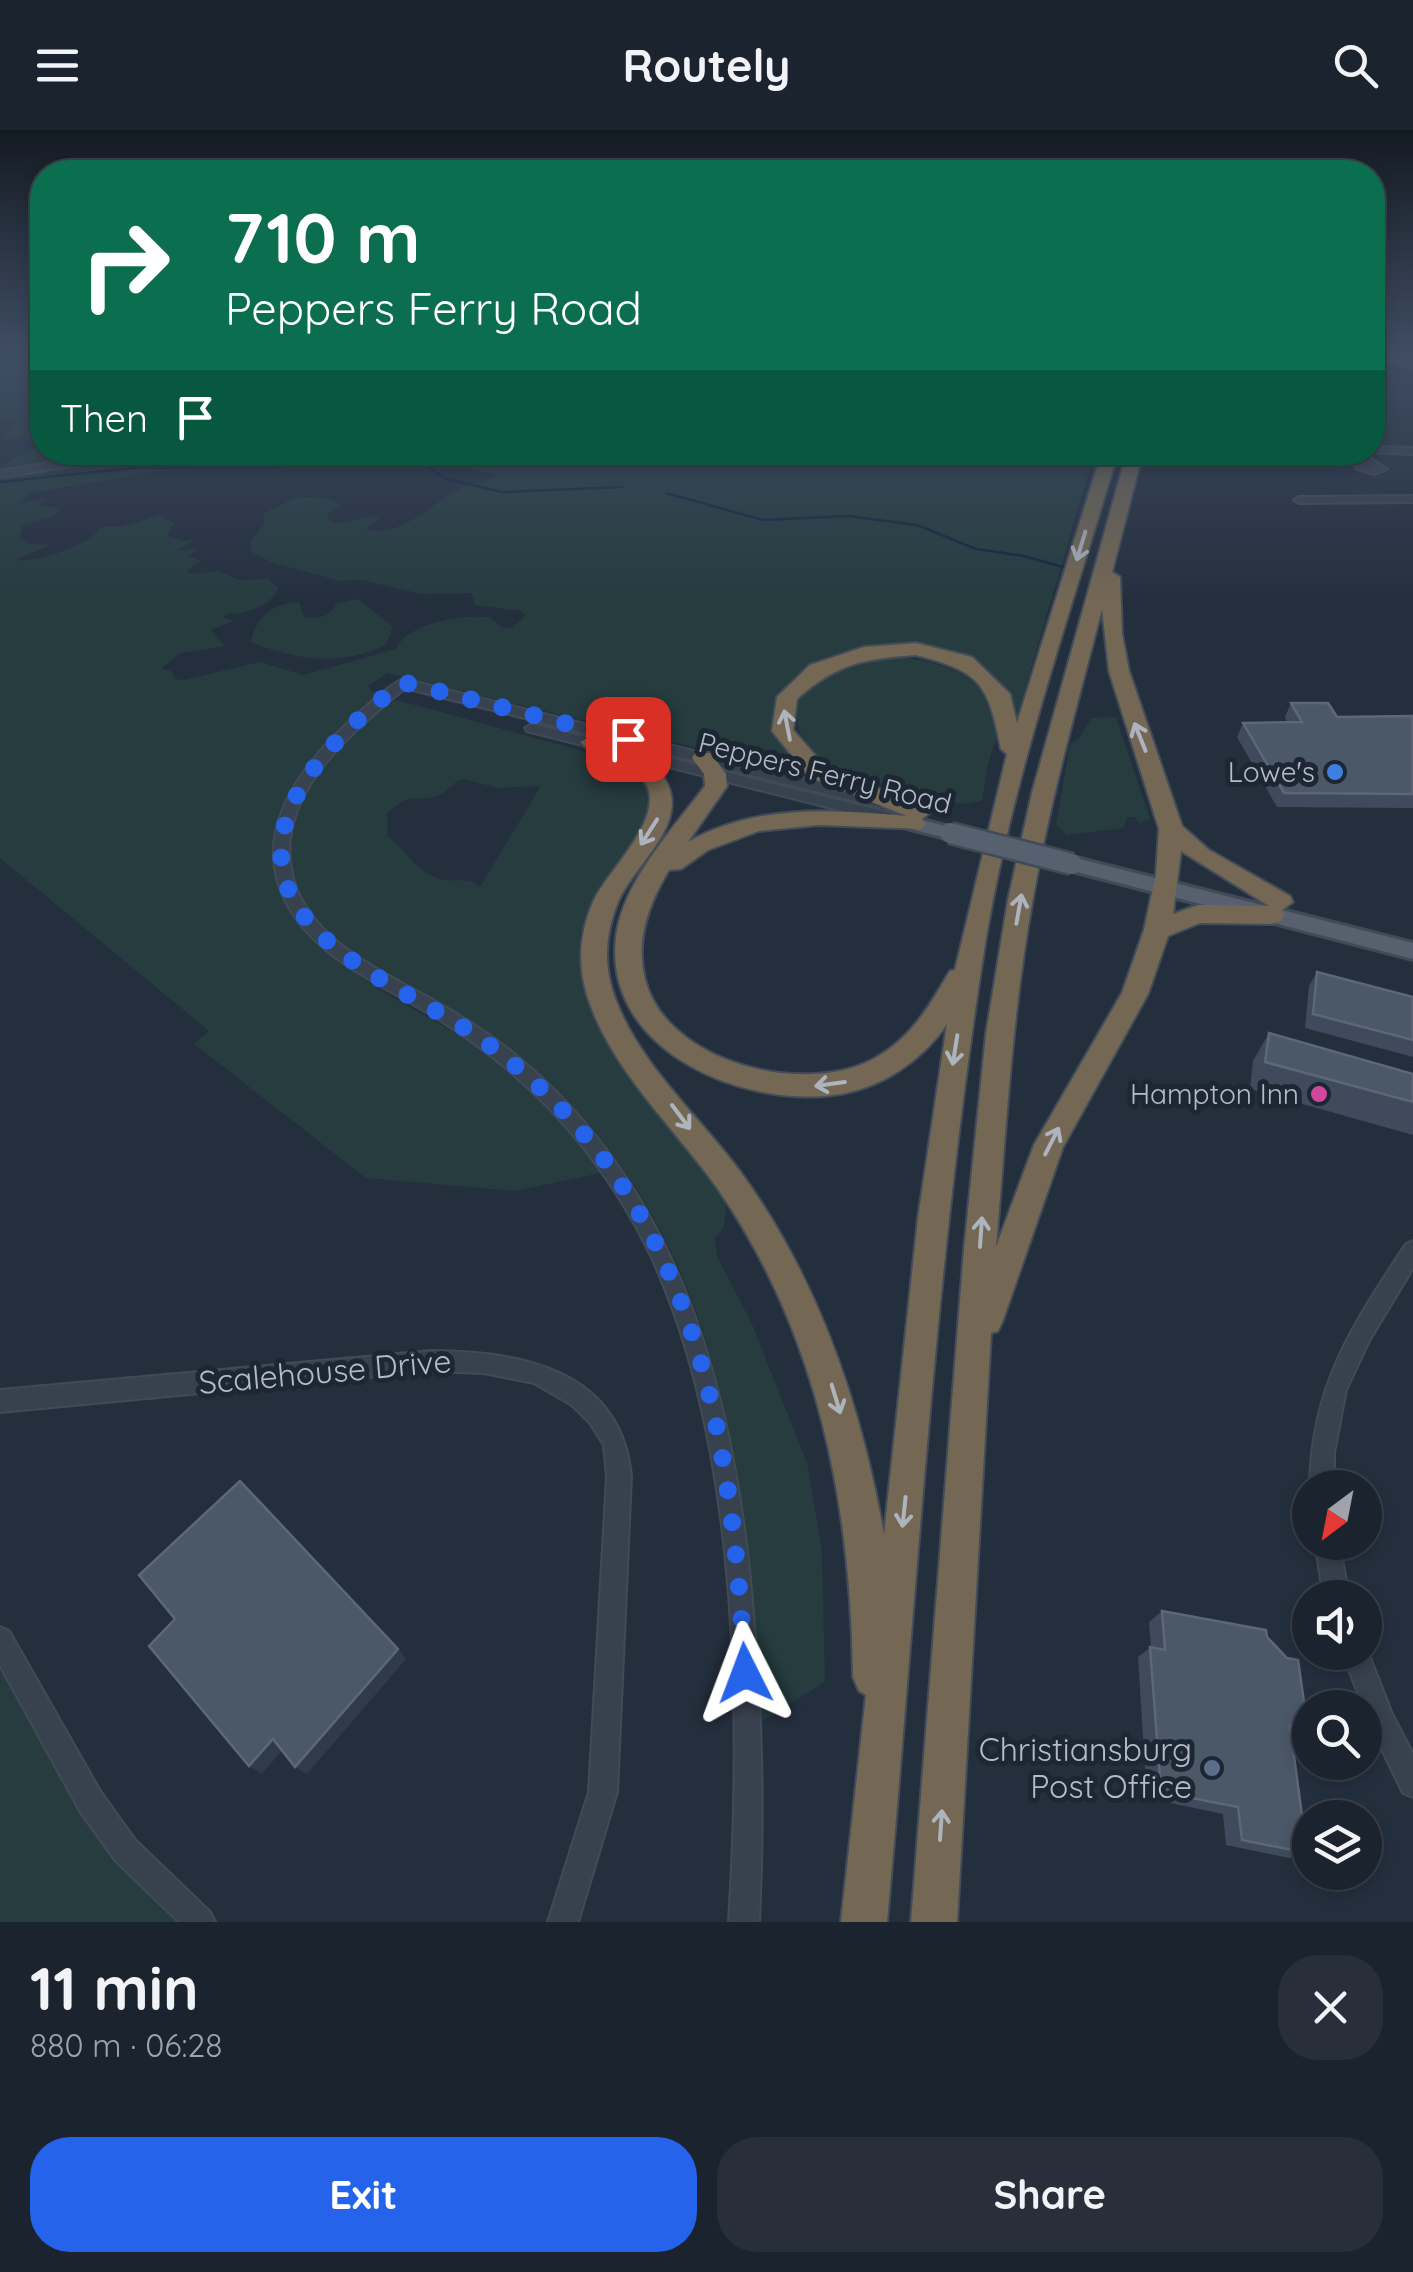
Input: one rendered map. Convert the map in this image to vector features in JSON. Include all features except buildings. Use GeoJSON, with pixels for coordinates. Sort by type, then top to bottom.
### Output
{"type":"FeatureCollection","features":[{"type":"Feature","properties":{"kind":"highway"},"geometry":{"type":"LineString","coordinates":[[864,1922],[934,1218],[970,954],[1011,778],[1106,465]]}},
{"type":"Feature","properties":{"kind":"highway"},"geometry":{"type":"LineString","coordinates":[[934,1922],[987,1156],[1015,931],[1043,792],[1130,465]]}},
{"type":"Feature","properties":{"kind":"highway"},"geometry":{"type":"LineString","coordinates":[[972,1364],[1042,1160],[1135,994],[1157,930],[1172,829],[1118,672],[1108,548]]}},
{"type":"Feature","properties":{"kind":"highway"},"geometry":{"type":"LineString","coordinates":[[917,818],[842,784],[800,756],[785,732],[783,719],[788,695],[805,675],[829,660],[880,649],[935,653],[969,666],[996,686],[1009,708],[1011,778]]}},
{"type":"Feature","properties":{"kind":"highway"},"geometry":{"type":"LineString","coordinates":[[591,742],[644,769],[661,789],[663,800],[656,823],[616,881],[601,914],[594,952],[600,993],[622,1039],[724,1172],[774,1249],[816,1339],[849,1441],[862,1513],[872,1631],[868,1878]]}},
{"type":"Feature","properties":{"kind":"highway"},"geometry":{"type":"LineString","coordinates":[[709,766],[716,786],[648,890],[632,924],[629,956],[632,976],[649,1015],[663,1032],[704,1062],[758,1082],[808,1086],[841,1083],[889,1064],[922,1039],[970,954]]}},
{"type":"Feature","properties":{"kind":"highway"},"geometry":{"type":"LineString","coordinates":[[648,890],[660,874],[689,850],[743,825],[807,816],[917,818]]}},
{"type":"Feature","properties":{"kind":"highway"},"geometry":{"type":"LineString","coordinates":[[1172,829],[1276,909]]}},
{"type":"Feature","properties":{"kind":"highway"},"geometry":{"type":"LineString","coordinates":[[1157,930],[1198,914],[1276,909]]}},
{"type":"Feature","properties":{"kind":"main road","name":"Peppers Ferry Road"},"geometry":{"type":"LineString","coordinates":[[917,818],[1276,909]]}},
{"type":"Feature","properties":{"kind":"main road"},"geometry":{"type":"LineString","coordinates":[[1276,909],[1413,936]]}},
{"type":"Feature","properties":{"kind":"main road"},"geometry":{"type":"LineString","coordinates":[[1276,909],[1413,950]]}},
{"type":"Feature","properties":{"kind":"street"},"geometry":{"type":"LineString","coordinates":[[1385,453],[1413,451]]}},
{"type":"Feature","properties":{"kind":"street"},"geometry":{"type":"LineString","coordinates":[[0,474],[59,465]]}},
{"type":"Feature","properties":{"kind":"street"},"geometry":{"type":"LineString","coordinates":[[1298,500],[1413,499]]}},
{"type":"Feature","properties":{"kind":"street"},"geometry":{"type":"LineString","coordinates":[[397,687],[320,762],[298,794],[282,833],[284,876],[305,917],[338,949],[482,1040],[543,1090],[583,1132],[619,1180],[666,1264],[693,1332],[714,1402],[730,1491],[747,1738],[744,1922]]}},
{"type":"Feature","properties":{"kind":"street","name":"Peppers Ferry Road"},"geometry":{"type":"LineString","coordinates":[[397,687],[591,742],[709,766]]}},
{"type":"Feature","properties":{"kind":"street","name":"Peppers Ferry Road"},"geometry":{"type":"LineString","coordinates":[[397,687],[917,818]]}},
{"type":"Feature","properties":{"kind":"street"},"geometry":{"type":"LineString","coordinates":[[1323,1470],[1325,1432],[1339,1374],[1351,1347],[1413,1250]]}},
{"type":"Feature","properties":{"kind":"street","name":"Scalehouse Drive"},"geometry":{"type":"LineString","coordinates":[[0,1401],[431,1361],[480,1360],[524,1368],[563,1385],[593,1410],[614,1442],[619,1477],[604,1792],[563,1922]]}},
{"type":"Feature","properties":{"kind":"street"},"geometry":{"type":"LineString","coordinates":[[0,1640],[102,1818],[125,1850],[200,1922]]}},
{"type":"Feature","properties":{"kind":"street"},"geometry":{"type":"LineString","coordinates":[[1362,1670],[1413,1784]]}},
{"type":"Feature","properties":{"kind":"green space"},"geometry":{"type":"Polygon","coordinates":[[[6,436],[30,436],[30,440],[25,437],[3,440],[6,436]]]}},
{"type":"Feature","properties":{"kind":"green space"},"geometry":{"type":"Polygon","coordinates":[[[30,450],[30,465],[56,465],[0,472],[0,466],[30,450]]]}},
{"type":"Feature","properties":{"kind":"green space"},"geometry":{"type":"Polygon","coordinates":[[[73,465],[251,465],[160,471],[30,493],[20,503],[48,499],[39,504],[60,509],[52,517],[23,525],[19,538],[29,544],[51,545],[14,560],[61,552],[86,540],[100,527],[119,527],[160,515],[174,523],[167,536],[184,541],[196,539],[178,550],[198,549],[188,556],[201,561],[187,570],[190,574],[218,571],[239,580],[269,579],[278,588],[264,604],[226,614],[223,617],[234,621],[211,630],[225,646],[180,653],[161,669],[184,680],[260,662],[303,675],[396,649],[402,640],[423,627],[465,617],[490,617],[503,628],[512,628],[525,616],[522,611],[474,605],[472,593],[421,594],[362,580],[340,581],[273,563],[250,551],[252,540],[265,523],[263,514],[292,500],[331,500],[342,505],[328,513],[328,520],[337,523],[374,516],[380,519],[365,528],[378,531],[405,524],[466,486],[496,476],[462,465],[1090,465],[1017,717],[998,691],[970,670],[936,656],[899,649],[861,649],[827,657],[798,674],[777,701],[787,745],[818,777],[387,673],[368,686],[377,696],[314,766],[282,812],[274,852],[280,888],[296,919],[321,947],[352,971],[502,1066],[548,1109],[601,1173],[515,1191],[366,1178],[194,1044],[209,1031],[0,858],[0,475],[73,465]]]}},
{"type":"Feature","properties":{"kind":"green space"},"geometry":{"type":"Polygon","coordinates":[[[358,599],[393,627],[386,645],[351,656],[318,658],[251,642],[262,618],[281,605],[299,602],[304,617],[315,618],[327,614],[337,603],[358,599]]]}},
{"type":"Feature","properties":{"kind":"green space"},"geometry":{"type":"Polygon","coordinates":[[[886,657],[942,666],[975,683],[987,696],[998,732],[982,800],[960,804],[932,792],[864,781],[826,765],[811,752],[801,735],[797,714],[805,689],[832,668],[886,657]]]}},
{"type":"Feature","properties":{"kind":"green space"},"geometry":{"type":"Polygon","coordinates":[[[397,700],[619,761],[645,777],[656,804],[586,934],[580,934],[584,981],[595,1018],[727,1195],[724,1227],[715,1238],[717,1256],[752,1324],[807,1463],[822,1552],[825,1682],[760,1722],[745,1534],[731,1444],[711,1356],[681,1272],[639,1193],[584,1119],[512,1051],[354,952],[326,929],[304,903],[291,876],[289,836],[302,800],[338,751],[397,700]],[[464,779],[435,797],[406,800],[387,813],[388,837],[431,876],[480,887],[541,786],[498,788],[464,779]]]}},
{"type":"Feature","properties":{"kind":"green space"},"geometry":{"type":"Polygon","coordinates":[[[1116,717],[1150,819],[1139,824],[1135,817],[1127,817],[1124,828],[1067,835],[1056,825],[1070,744],[1079,739],[1091,718],[1116,717]]]}},
{"type":"Feature","properties":{"kind":"green space"},"geometry":{"type":"Polygon","coordinates":[[[0,1668],[83,1817],[114,1860],[177,1922],[0,1922],[0,1668]]]}},
{"type":"Feature","properties":{"kind":"waterway"},"geometry":{"type":"LineString","coordinates":[[0,482],[132,468],[289,465]]}},
{"type":"Feature","properties":{"kind":"waterway"},"geometry":{"type":"LineString","coordinates":[[424,465],[447,479],[502,492],[622,487]]}},
{"type":"Feature","properties":{"kind":"waterway"},"geometry":{"type":"LineString","coordinates":[[666,493],[763,520],[848,516],[917,525],[976,549],[1024,556],[1070,569]]}},
{"type":"Feature","properties":{"kind":"place","name":"Lowe's"},"geometry":{"type":"Point","coordinates":[1335,772]}},
{"type":"Feature","properties":{"kind":"place","name":"Hampton Inn"},"geometry":{"type":"Point","coordinates":[1319,1094]}},
{"type":"Feature","properties":{"kind":"place","name":"Christiansburg Post Office"},"geometry":{"type":"Point","coordinates":[1212,1768]}},
{"type":"Feature","properties":{"kind":"route"},"geometry":{"type":"LineString","coordinates":[[628,739],[402,682],[308,778],[286,820],[282,862],[289,891],[316,929],[364,967],[460,1024],[519,1069],[583,1132],[636,1208],[680,1297],[714,1402],[730,1491],[745,1673]]}}]}
